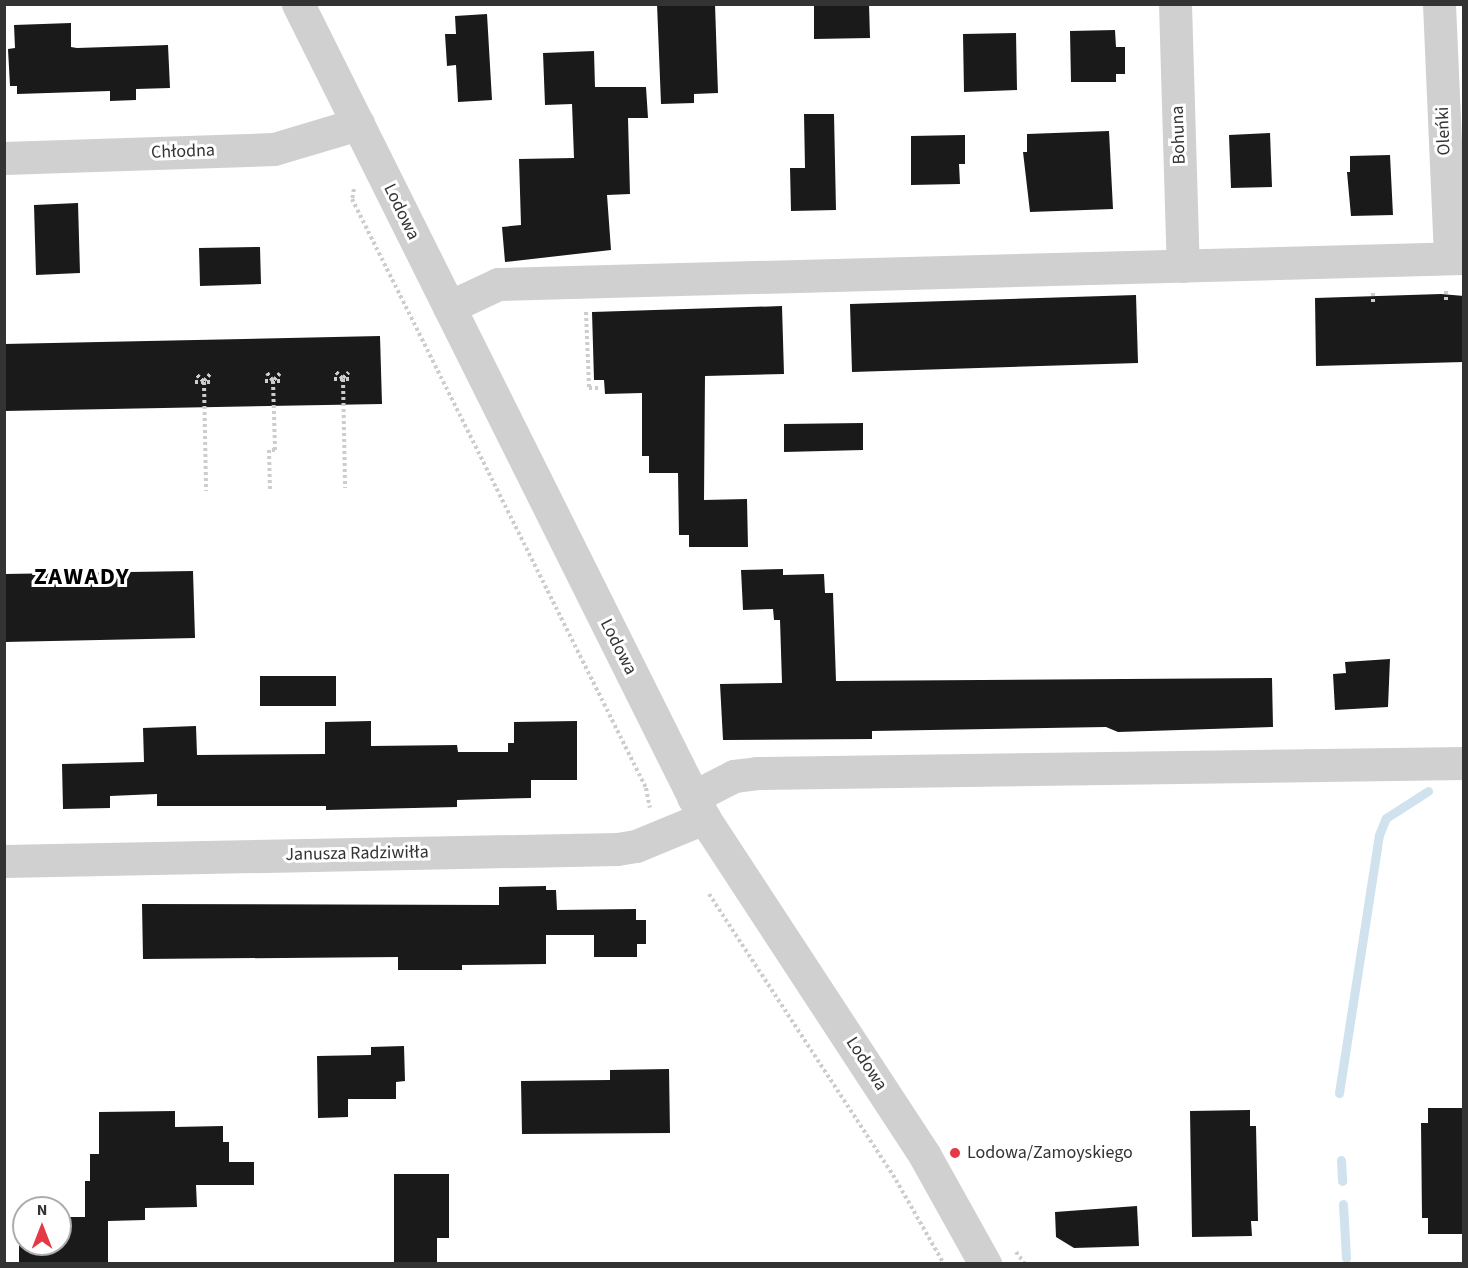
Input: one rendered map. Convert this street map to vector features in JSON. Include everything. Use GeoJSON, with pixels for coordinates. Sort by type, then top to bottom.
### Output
{"type":"FeatureCollection","features":[{"type":"Feature","properties":{"kind":"street","name":"Lodowa"},"geometry":{"type":"LineString","coordinates":[[297,4],[699,807],[925,1156],[985,1263]]}},
{"type":"Feature","properties":{"kind":"street","name":"Bohuna"},"geometry":{"type":"LineString","coordinates":[[1175,4],[1183,266]]}},
{"type":"Feature","properties":{"kind":"street","name":"Oleńki"},"geometry":{"type":"LineString","coordinates":[[1438,4],[1457,258]]}},
{"type":"Feature","properties":{"kind":"street","name":"Chłodna"},"geometry":{"type":"LineString","coordinates":[[4,158],[274,149],[358,124]]}},
{"type":"Feature","properties":{"kind":"street"},"geometry":{"type":"LineString","coordinates":[[449,308],[498,284],[1457,258]]}},
{"type":"Feature","properties":{"kind":"street","name":"Janusza Radziwiłła"},"geometry":{"type":"LineString","coordinates":[[4,861],[617,849],[636,846],[699,807],[734,776],[757,773],[1464,763]]}},
{"type":"Feature","properties":{"kind":"path"},"geometry":{"type":"LineString","coordinates":[[354,189],[352,199],[377,251],[646,788],[650,808],[646,815]]}},
{"type":"Feature","properties":{"kind":"path"},"geometry":{"type":"LineString","coordinates":[[586,307],[589,388],[600,388]]}},
{"type":"Feature","properties":{"kind":"path"},"geometry":{"type":"LineString","coordinates":[[336,372],[342,379],[345,488]]}},
{"type":"Feature","properties":{"kind":"path"},"geometry":{"type":"LineString","coordinates":[[342,379],[349,372]]}},
{"type":"Feature","properties":{"kind":"path"},"geometry":{"type":"LineString","coordinates":[[267,373],[273,381],[275,450],[269,450],[270,490]]}},
{"type":"Feature","properties":{"kind":"path"},"geometry":{"type":"LineString","coordinates":[[273,381],[280,373]]}},
{"type":"Feature","properties":{"kind":"path"},"geometry":{"type":"LineString","coordinates":[[206,491],[204,382],[210,374]]}},
{"type":"Feature","properties":{"kind":"path"},"geometry":{"type":"LineString","coordinates":[[197,375],[204,382]]}},
{"type":"Feature","properties":{"kind":"path"},"geometry":{"type":"LineString","coordinates":[[334,379],[352,379]]}},
{"type":"Feature","properties":{"kind":"path"},"geometry":{"type":"LineString","coordinates":[[265,381],[282,381]]}},
{"type":"Feature","properties":{"kind":"path"},"geometry":{"type":"LineString","coordinates":[[195,382],[213,382]]}},
{"type":"Feature","properties":{"kind":"path"},"geometry":{"type":"LineString","coordinates":[[709,894],[896,1180],[944,1263]]}},
{"type":"Feature","properties":{"kind":"path"},"geometry":{"type":"LineString","coordinates":[[1013,1248],[1024,1263]]}},
{"type":"Feature","properties":{"kind":"building"},"geometry":{"type":"Polygon","coordinates":[[[657,4],[715,4],[718,93],[694,94],[694,103],[661,104],[657,4]]]}},
{"type":"Feature","properties":{"kind":"building"},"geometry":{"type":"Polygon","coordinates":[[[814,4],[869,4],[870,38],[814,39],[814,4]]]}},
{"type":"Feature","properties":{"kind":"building"},"geometry":{"type":"Polygon","coordinates":[[[487,14],[492,100],[458,102],[456,65],[447,66],[445,34],[456,34],[455,16],[487,14]]]}},
{"type":"Feature","properties":{"kind":"building"},"geometry":{"type":"Polygon","coordinates":[[[71,23],[71,47],[168,45],[170,88],[136,89],[136,100],[110,101],[110,91],[17,94],[17,86],[10,86],[8,49],[15,48],[14,25],[71,23]]]}},
{"type":"Feature","properties":{"kind":"building"},"geometry":{"type":"Polygon","coordinates":[[[1115,30],[1116,47],[1125,47],[1125,74],[1116,74],[1116,82],[1071,82],[1070,31],[1115,30]]]}},
{"type":"Feature","properties":{"kind":"building"},"geometry":{"type":"Polygon","coordinates":[[[1016,33],[1017,90],[964,92],[963,34],[1016,33]]]}},
{"type":"Feature","properties":{"kind":"building"},"geometry":{"type":"Polygon","coordinates":[[[594,51],[595,87],[646,87],[648,118],[628,118],[630,194],[607,195],[611,250],[505,262],[502,227],[521,225],[519,159],[574,158],[572,104],[545,105],[543,53],[594,51]]]}},
{"type":"Feature","properties":{"kind":"building"},"geometry":{"type":"Polygon","coordinates":[[[804,114],[834,114],[836,210],[791,211],[790,168],[805,168],[804,114]]]}},
{"type":"Feature","properties":{"kind":"building"},"geometry":{"type":"Polygon","coordinates":[[[1109,131],[1113,209],[1030,212],[1023,152],[1027,152],[1027,134],[1109,131]]]}},
{"type":"Feature","properties":{"kind":"building"},"geometry":{"type":"Polygon","coordinates":[[[1270,133],[1272,187],[1231,188],[1229,135],[1270,133]]]}},
{"type":"Feature","properties":{"kind":"building"},"geometry":{"type":"Polygon","coordinates":[[[965,135],[965,164],[959,164],[960,184],[911,185],[911,136],[965,135]]]}},
{"type":"Feature","properties":{"kind":"building"},"geometry":{"type":"Polygon","coordinates":[[[1390,155],[1393,215],[1351,216],[1347,172],[1350,172],[1350,156],[1390,155]]]}},
{"type":"Feature","properties":{"kind":"building"},"geometry":{"type":"Polygon","coordinates":[[[78,203],[80,273],[36,275],[34,205],[78,203]]]}},
{"type":"Feature","properties":{"kind":"building"},"geometry":{"type":"Polygon","coordinates":[[[260,247],[261,284],[200,286],[199,248],[260,247]]]}},
{"type":"Feature","properties":{"kind":"building"},"geometry":{"type":"Polygon","coordinates":[[[1441,294],[1464,296],[1464,362],[1316,366],[1315,298],[1441,294]]]}},
{"type":"Feature","properties":{"kind":"building"},"geometry":{"type":"Polygon","coordinates":[[[1136,295],[1138,363],[852,372],[850,304],[1136,295]]]}},
{"type":"Feature","properties":{"kind":"building"},"geometry":{"type":"Polygon","coordinates":[[[782,306],[784,374],[705,376],[704,500],[747,499],[748,547],[689,547],[689,535],[679,535],[678,473],[649,473],[649,456],[642,456],[642,393],[605,394],[604,380],[594,380],[592,312],[782,306]]]}},
{"type":"Feature","properties":{"kind":"building"},"geometry":{"type":"Polygon","coordinates":[[[380,336],[382,404],[4,411],[4,344],[380,336]]]}},
{"type":"Feature","properties":{"kind":"building"},"geometry":{"type":"Polygon","coordinates":[[[863,423],[863,450],[784,452],[784,424],[863,423]]]}},
{"type":"Feature","properties":{"kind":"building"},"geometry":{"type":"Polygon","coordinates":[[[783,569],[783,575],[824,574],[825,593],[833,593],[836,681],[1272,678],[1273,727],[1118,732],[1106,727],[872,731],[872,739],[723,740],[720,684],[782,683],[780,620],[774,620],[773,609],[743,610],[741,570],[783,569]]]}},
{"type":"Feature","properties":{"kind":"building"},"geometry":{"type":"Polygon","coordinates":[[[193,571],[195,638],[4,642],[4,574],[193,571]]]}},
{"type":"Feature","properties":{"kind":"building"},"geometry":{"type":"Polygon","coordinates":[[[1390,659],[1388,707],[1335,710],[1333,674],[1346,673],[1345,662],[1390,659]]]}},
{"type":"Feature","properties":{"kind":"building"},"geometry":{"type":"Polygon","coordinates":[[[260,676],[336,676],[336,706],[260,706],[260,676]]]}},
{"type":"Feature","properties":{"kind":"building"},"geometry":{"type":"Polygon","coordinates":[[[371,721],[371,746],[457,745],[458,752],[508,752],[508,743],[514,743],[514,722],[577,721],[577,780],[531,780],[531,798],[457,800],[457,807],[326,810],[326,806],[157,806],[157,794],[110,796],[110,808],[63,809],[62,764],[144,762],[143,728],[196,726],[197,755],[325,754],[325,722],[371,721]]]}},
{"type":"Feature","properties":{"kind":"building"},"geometry":{"type":"Polygon","coordinates":[[[546,886],[546,890],[556,890],[557,910],[636,909],[636,920],[646,920],[646,944],[637,944],[637,957],[594,957],[594,935],[546,935],[546,964],[462,965],[462,970],[398,970],[398,957],[143,959],[142,904],[499,905],[499,887],[546,886]]]}},
{"type":"Feature","properties":{"kind":"building"},"geometry":{"type":"Polygon","coordinates":[[[404,1046],[405,1081],[396,1082],[396,1099],[348,1099],[348,1117],[318,1118],[317,1056],[371,1055],[371,1047],[404,1046]]]}},
{"type":"Feature","properties":{"kind":"building"},"geometry":{"type":"Polygon","coordinates":[[[669,1069],[670,1133],[522,1134],[521,1081],[610,1080],[610,1070],[669,1069]]]}},
{"type":"Feature","properties":{"kind":"building"},"geometry":{"type":"Polygon","coordinates":[[[1428,1108],[1464,1108],[1464,1234],[1428,1234],[1428,1218],[1422,1218],[1421,1123],[1428,1123],[1428,1108]]]}},
{"type":"Feature","properties":{"kind":"building"},"geometry":{"type":"Polygon","coordinates":[[[1250,1110],[1250,1126],[1256,1126],[1258,1221],[1251,1221],[1252,1236],[1192,1237],[1190,1111],[1250,1110]]]}},
{"type":"Feature","properties":{"kind":"building"},"geometry":{"type":"Polygon","coordinates":[[[175,1111],[175,1127],[223,1126],[223,1142],[229,1142],[229,1162],[254,1162],[254,1185],[196,1185],[197,1207],[145,1208],[145,1220],[108,1221],[108,1263],[19,1263],[19,1256],[72,1256],[72,1217],[85,1217],[85,1181],[90,1181],[90,1154],[99,1154],[99,1112],[175,1111]]]}},
{"type":"Feature","properties":{"kind":"building"},"geometry":{"type":"Polygon","coordinates":[[[394,1174],[449,1174],[449,1238],[437,1238],[437,1263],[394,1263],[394,1174]]]}},
{"type":"Feature","properties":{"kind":"building"},"geometry":{"type":"Polygon","coordinates":[[[1137,1206],[1139,1246],[1074,1248],[1056,1237],[1055,1212],[1137,1206]]]}},
{"type":"Feature","properties":{"kind":"waterway"},"geometry":{"type":"LineString","coordinates":[[1339,1093],[1379,835],[1386,818],[1428,791]]}},
{"type":"Feature","properties":{"kind":"waterway"},"geometry":{"type":"LineString","coordinates":[[1341,1160],[1342,1181]]}},
{"type":"Feature","properties":{"kind":"waterway"},"geometry":{"type":"LineString","coordinates":[[1343,1204],[1346,1258]]}},
{"type":"Feature","properties":{"kind":"place","name":"Lodowa/Zamoyskiego"},"geometry":{"type":"Point","coordinates":[955,1153]}},
{"type":"Feature","properties":{"kind":"district","name":"ZAWADY"},"geometry":{"type":"Point","coordinates":[82,577]}}]}
